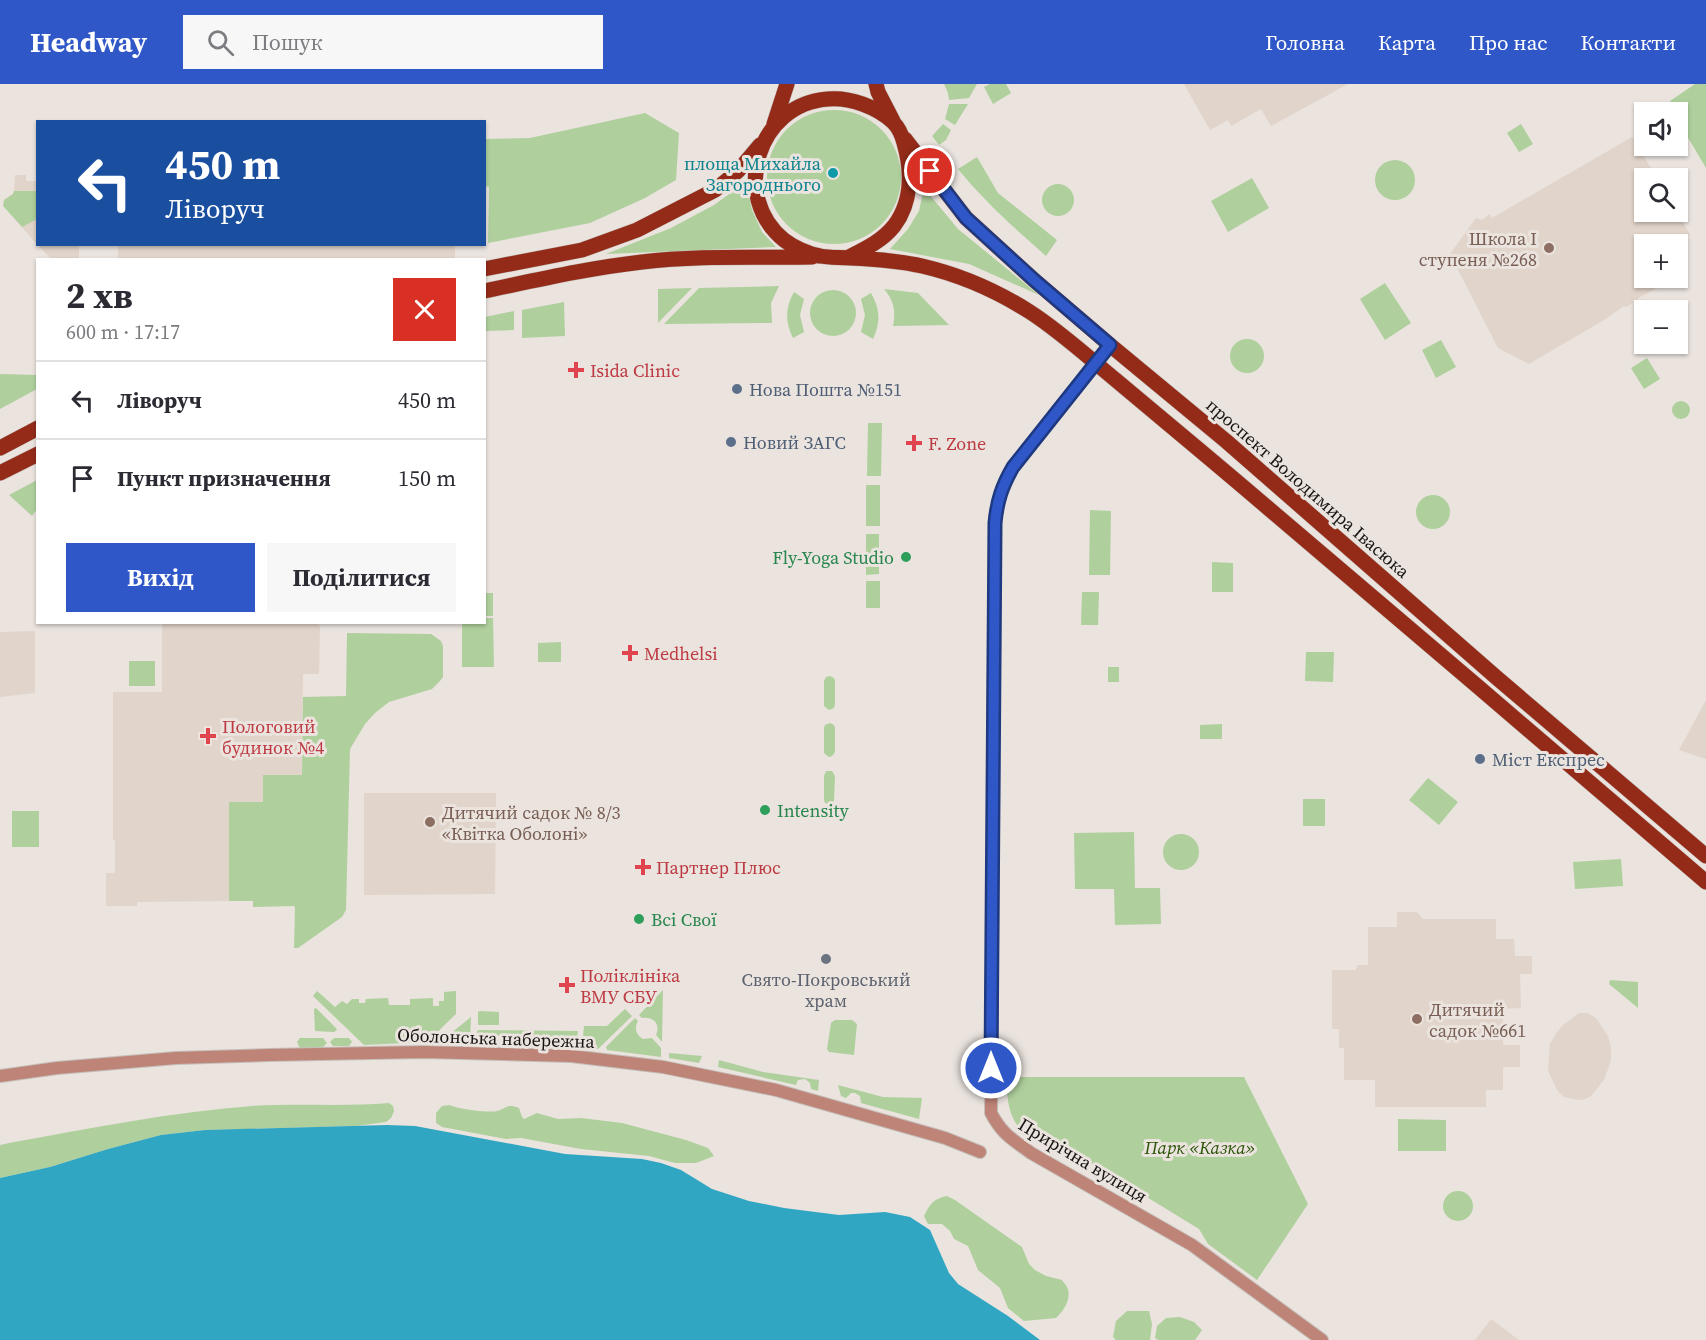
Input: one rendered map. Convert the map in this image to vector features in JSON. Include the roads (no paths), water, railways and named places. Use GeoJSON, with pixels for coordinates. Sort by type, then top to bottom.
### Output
{"type":"FeatureCollection","features":[{"type":"Feature","properties":{"kind":"main road"},"geometry":{"type":"LineString","coordinates":[[787,84],[758,160],[755,182],[758,201],[768,223],[785,241],[821,257]]}},
{"type":"Feature","properties":{"kind":"main road"},"geometry":{"type":"LineString","coordinates":[[849,257],[876,243],[893,227],[905,206],[909,182],[908,158],[898,128],[876,84]]}},
{"type":"Feature","properties":{"kind":"main road"},"geometry":{"type":"LineString","coordinates":[[486,270],[582,250],[638,230],[715,190],[738,171],[789,112],[806,104],[826,99],[848,100],[873,108],[898,128]]}},
{"type":"Feature","properties":{"kind":"main road","name":"проспект Володимира Івасюка"},"geometry":{"type":"LineString","coordinates":[[898,128],[966,218],[1034,280],[1226,441],[1497,678],[1706,856]]}},
{"type":"Feature","properties":{"kind":"main road"},"geometry":{"type":"LineString","coordinates":[[486,291],[644,261],[704,258],[849,257],[918,265],[962,277],[999,293],[1033,314],[1096,363],[1706,882]]}},
{"type":"Feature","properties":{"kind":"main road"},"geometry":{"type":"LineString","coordinates":[[0,448],[36,429]]}},
{"type":"Feature","properties":{"kind":"main road"},"geometry":{"type":"LineString","coordinates":[[0,473],[36,455]]}},
{"type":"Feature","properties":{"kind":"street","name":"Прирічна вулиця"},"geometry":{"type":"LineString","coordinates":[[1110,345],[1013,467],[1003,484],[997,505],[994,534],[991,1113],[1006,1135],[1031,1153],[1192,1245],[1322,1340]]}},
{"type":"Feature","properties":{"kind":"street","name":"Оболонська набережна"},"geometry":{"type":"LineString","coordinates":[[0,1076],[57,1068],[176,1058],[257,1055],[424,1052],[571,1056],[663,1067],[776,1090],[945,1138],[980,1152]]}},
{"type":"Feature","properties":{"kind":"water"},"geometry":{"type":"Polygon","coordinates":[[[415,1126],[565,1154],[642,1159],[681,1170],[712,1189],[749,1201],[784,1208],[839,1215],[885,1212],[910,1217],[930,1230],[949,1273],[958,1284],[1040,1340],[0,1340],[0,1178],[50,1167],[161,1135],[205,1130],[415,1126]]]}},
{"type":"Feature","properties":{"kind":"place","name":"площа Михайла Загороднього"},"geometry":{"type":"Point","coordinates":[833,173]}},
{"type":"Feature","properties":{"kind":"place","name":"Школа І ступеня №268"},"geometry":{"type":"Point","coordinates":[1549,248]}},
{"type":"Feature","properties":{"kind":"place","name":"Isida Clinic"},"geometry":{"type":"Point","coordinates":[576,370]}},
{"type":"Feature","properties":{"kind":"place","name":"Нова Пошта №151"},"geometry":{"type":"Point","coordinates":[737,389]}},
{"type":"Feature","properties":{"kind":"place","name":"Новий ЗАГС"},"geometry":{"type":"Point","coordinates":[731,442]}},
{"type":"Feature","properties":{"kind":"place","name":"F. Zone"},"geometry":{"type":"Point","coordinates":[914,443]}},
{"type":"Feature","properties":{"kind":"place","name":"Fly-Yoga Studio"},"geometry":{"type":"Point","coordinates":[906,557]}},
{"type":"Feature","properties":{"kind":"place","name":"Medhelsi"},"geometry":{"type":"Point","coordinates":[630,653]}},
{"type":"Feature","properties":{"kind":"place","name":"Пологовий будинок №4"},"geometry":{"type":"Point","coordinates":[208,736]}},
{"type":"Feature","properties":{"kind":"place","name":"Міст Експрес"},"geometry":{"type":"Point","coordinates":[1480,759]}},
{"type":"Feature","properties":{"kind":"place","name":"Intensity"},"geometry":{"type":"Point","coordinates":[765,810]}},
{"type":"Feature","properties":{"kind":"place","name":"Дитячий садок № 8/3 «Квітка Оболоні»"},"geometry":{"type":"Point","coordinates":[430,822]}},
{"type":"Feature","properties":{"kind":"place","name":"Партнер Плюс"},"geometry":{"type":"Point","coordinates":[643,867]}},
{"type":"Feature","properties":{"kind":"place","name":"Всі Свої"},"geometry":{"type":"Point","coordinates":[639,919]}},
{"type":"Feature","properties":{"kind":"place","name":"Свято-Покровський храм"},"geometry":{"type":"Point","coordinates":[826,959]}},
{"type":"Feature","properties":{"kind":"place","name":"Поліклініка ВМУ СБУ"},"geometry":{"type":"Point","coordinates":[567,985]}},
{"type":"Feature","properties":{"kind":"place","name":"Дитячий садок №661"},"geometry":{"type":"Point","coordinates":[1417,1019]}},
{"type":"Feature","properties":{"kind":"park label","name":"Парк «Казка»"},"geometry":{"type":"Point","coordinates":[1200,1147]}}]}
